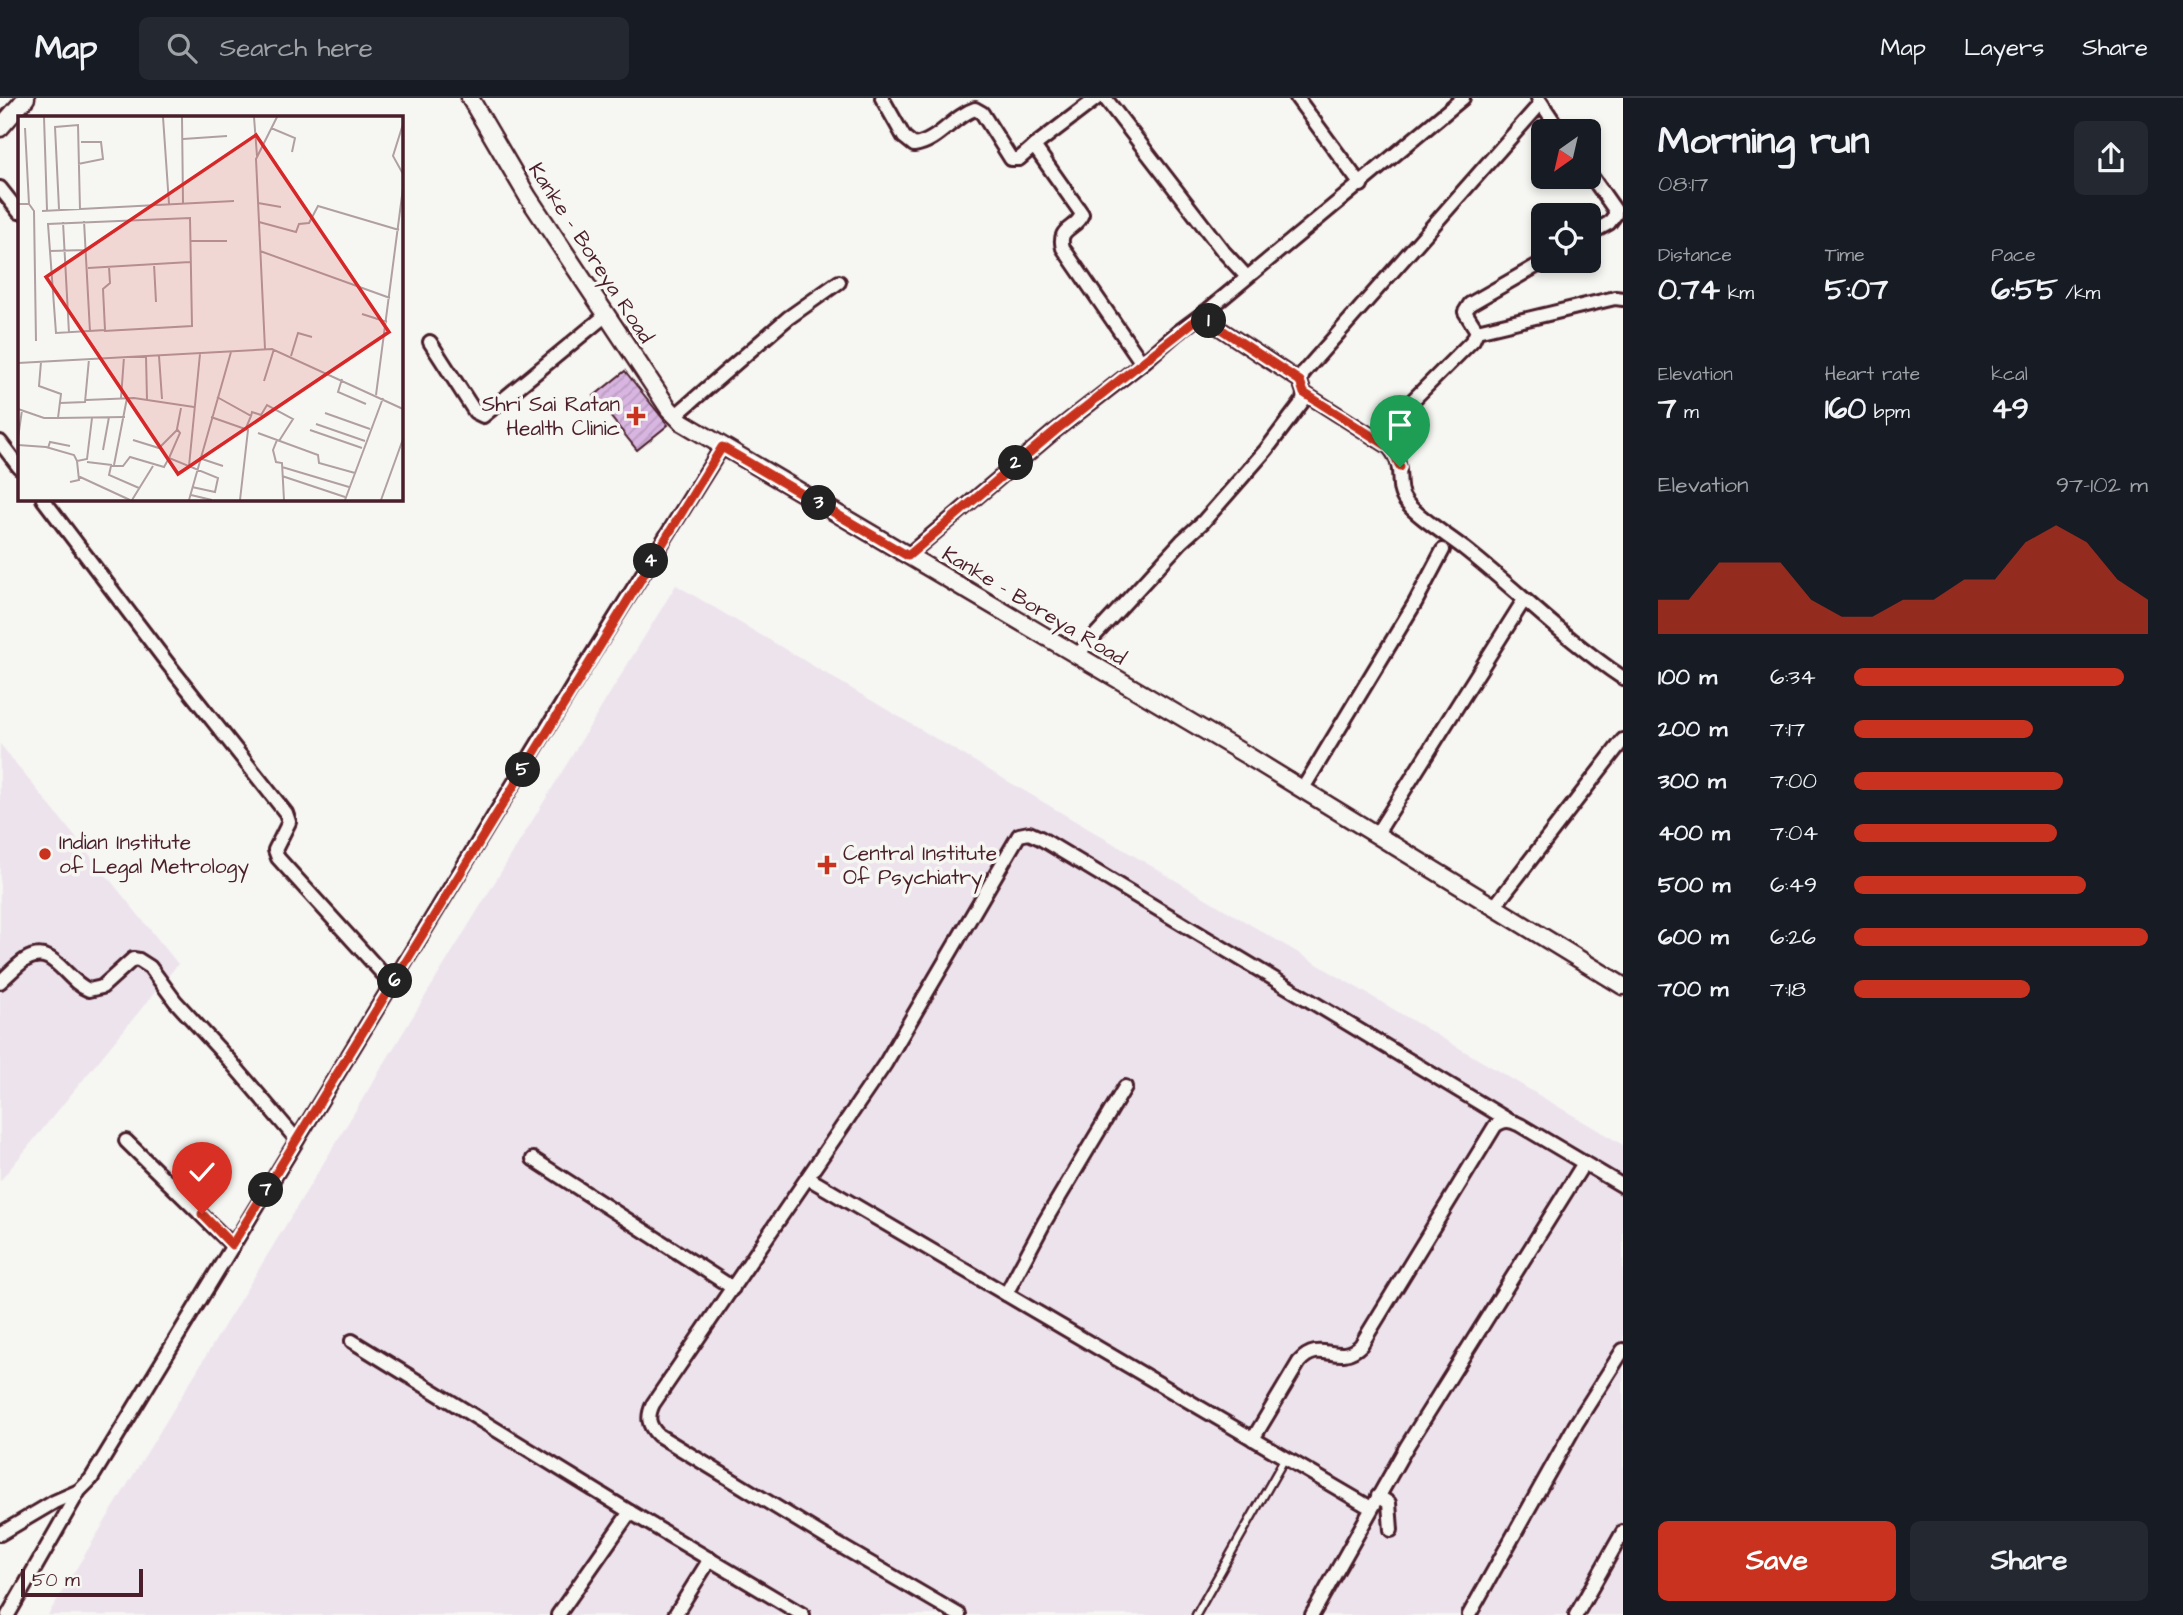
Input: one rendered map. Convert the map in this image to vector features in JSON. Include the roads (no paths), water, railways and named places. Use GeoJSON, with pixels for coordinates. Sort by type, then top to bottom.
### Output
{"type":"FeatureCollection","features":[{"type":"Feature","properties":{"kind":"street"},"geometry":{"type":"LineString","coordinates":[[0,128],[26,98]]}},
{"type":"Feature","properties":{"kind":"street","name":"Kanke - Boreya Road"},"geometry":{"type":"LineString","coordinates":[[470,98],[528,197],[681,422],[1302,790],[1623,986]]}},
{"type":"Feature","properties":{"kind":"street"},"geometry":{"type":"LineString","coordinates":[[882,98],[904,137],[914,145],[927,141],[975,109],[982,113],[1012,159],[1019,159],[1097,98]]}},
{"type":"Feature","properties":{"kind":"street"},"geometry":{"type":"LineString","coordinates":[[1105,98],[1223,251],[1247,277]]}},
{"type":"Feature","properties":{"kind":"street"},"geometry":{"type":"LineString","coordinates":[[1297,98],[1361,185]]}},
{"type":"Feature","properties":{"kind":"street"},"geometry":{"type":"LineString","coordinates":[[908,556],[1055,431],[1361,185],[1456,101]]}},
{"type":"Feature","properties":{"kind":"street"},"geometry":{"type":"LineString","coordinates":[[1076,656],[1225,498],[1301,405],[1304,372],[1539,101],[1552,119]]}},
{"type":"Feature","properties":{"kind":"street"},"geometry":{"type":"LineString","coordinates":[[1034,146],[1082,214],[1081,219],[1062,235],[1063,248],[1142,363]]}},
{"type":"Feature","properties":{"kind":"street"},"geometry":{"type":"LineString","coordinates":[[0,188],[18,211]]}},
{"type":"Feature","properties":{"kind":"street"},"geometry":{"type":"LineString","coordinates":[[1600,189],[1619,213],[1601,227]]}},
{"type":"Feature","properties":{"kind":"street"},"geometry":{"type":"LineString","coordinates":[[1477,331],[1465,312],[1470,304],[1531,269]]}},
{"type":"Feature","properties":{"kind":"street"},"geometry":{"type":"LineString","coordinates":[[675,416],[788,318],[839,282]]}},
{"type":"Feature","properties":{"kind":"street"},"geometry":{"type":"LineString","coordinates":[[1477,331],[1615,298],[1623,299]]}},
{"type":"Feature","properties":{"kind":"street"},"geometry":{"type":"LineString","coordinates":[[430,342],[475,412],[483,416],[606,315]]}},
{"type":"Feature","properties":{"kind":"street"},"geometry":{"type":"LineString","coordinates":[[1201,316],[1389,447],[1398,460],[1400,485],[1406,502],[1590,655],[1623,678]]}},
{"type":"Feature","properties":{"kind":"street"},"geometry":{"type":"LineString","coordinates":[[1375,438],[1464,351],[1477,331]]}},
{"type":"Feature","properties":{"kind":"street"},"geometry":{"type":"LineString","coordinates":[[0,442],[18,466]]}},
{"type":"Feature","properties":{"kind":"street"},"geometry":{"type":"LineString","coordinates":[[8,1615],[79,1491],[91,1479],[580,674],[722,447]]}},
{"type":"Feature","properties":{"kind":"street"},"geometry":{"type":"LineString","coordinates":[[44,500],[168,664],[286,813],[289,822],[275,850],[278,858],[393,985]]}},
{"type":"Feature","properties":{"kind":"street"},"geometry":{"type":"LineString","coordinates":[[1302,790],[1415,603],[1443,550]]}},
{"type":"Feature","properties":{"kind":"street"},"geometry":{"type":"LineString","coordinates":[[1376,835],[1524,600]]}},
{"type":"Feature","properties":{"kind":"street"},"geometry":{"type":"LineString","coordinates":[[1494,907],[1623,740]]}},
{"type":"Feature","properties":{"kind":"street"},"geometry":{"type":"LineString","coordinates":[[959,1615],[658,1435],[648,1422],[653,1404],[885,1064],[983,894],[1016,840],[1024,833],[1040,838],[1508,1120],[1623,1186]]}},
{"type":"Feature","properties":{"kind":"street"},"geometry":{"type":"LineString","coordinates":[[0,982],[26,960],[35,956],[52,959],[72,980],[89,990],[102,987],[133,959],[145,962],[175,1001],[297,1140]]}},
{"type":"Feature","properties":{"kind":"street"},"geometry":{"type":"LineString","coordinates":[[1006,1294],[1045,1221],[1125,1087]]}},
{"type":"Feature","properties":{"kind":"street"},"geometry":{"type":"LineString","coordinates":[[1253,1439],[1305,1355],[1317,1351],[1350,1354],[1361,1345],[1495,1126],[1508,1120]]}},
{"type":"Feature","properties":{"kind":"street"},"geometry":{"type":"LineString","coordinates":[[127,1141],[232,1245]]}},
{"type":"Feature","properties":{"kind":"street"},"geometry":{"type":"LineString","coordinates":[[533,1159],[733,1288]]}},
{"type":"Feature","properties":{"kind":"street"},"geometry":{"type":"LineString","coordinates":[[1313,1615],[1407,1446],[1584,1163]]}},
{"type":"Feature","properties":{"kind":"street"},"geometry":{"type":"LineString","coordinates":[[808,1178],[1371,1508]]}},
{"type":"Feature","properties":{"kind":"street"},"geometry":{"type":"LineString","coordinates":[[352,1341],[803,1615]]}},
{"type":"Feature","properties":{"kind":"street"},"geometry":{"type":"LineString","coordinates":[[1469,1615],[1576,1424],[1623,1350]]}},
{"type":"Feature","properties":{"kind":"street"},"geometry":{"type":"LineString","coordinates":[[0,1534],[79,1491]]}},
{"type":"Feature","properties":{"kind":"street"},"geometry":{"type":"LineString","coordinates":[[1378,1496],[1389,1503],[1391,1531]]}},
{"type":"Feature","properties":{"kind":"street"},"geometry":{"type":"LineString","coordinates":[[558,1615],[630,1512]]}},
{"type":"Feature","properties":{"kind":"street"},"geometry":{"type":"LineString","coordinates":[[1576,1615],[1623,1532]]}},
{"type":"Feature","properties":{"kind":"street"},"geometry":{"type":"LineString","coordinates":[[675,1615],[710,1559]]}},
{"type":"Feature","properties":{"kind":"lane"},"geometry":{"type":"LineString","coordinates":[[1196,1615],[1285,1458]]}},
{"type":"Feature","properties":{"kind":"place","name":"Shri Sai Ratan Health Clinic"},"geometry":{"type":"Point","coordinates":[636,416]}},
{"type":"Feature","properties":{"kind":"place","name":"Indian Institute of Legal Metrology"},"geometry":{"type":"Point","coordinates":[45,854]}},
{"type":"Feature","properties":{"kind":"place","name":"Central Institute Of Psychiatry"},"geometry":{"type":"Point","coordinates":[827,865]}}]}
